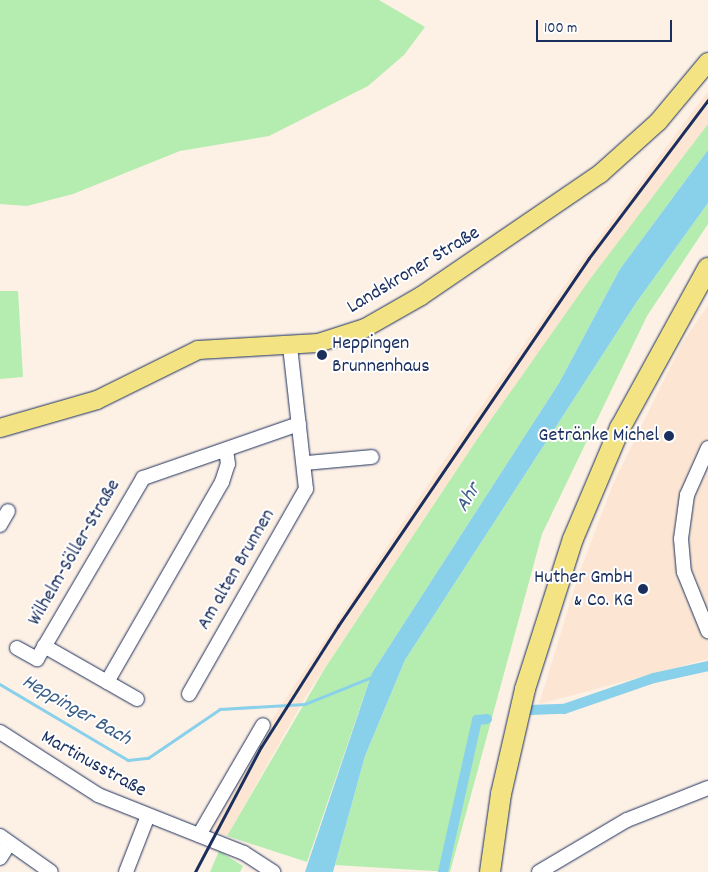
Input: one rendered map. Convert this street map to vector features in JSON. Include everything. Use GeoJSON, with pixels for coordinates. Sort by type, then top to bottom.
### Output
{"type":"FeatureCollection","features":[{"type":"Feature","properties":{"kind":"highway"},"geometry":{"type":"LineString","coordinates":[[490,872],[501,794],[525,689],[570,548],[620,428],[708,268]]}},
{"type":"Feature","properties":{"kind":"main road","name":"Landskroner Straße"},"geometry":{"type":"LineString","coordinates":[[0,428],[97,400],[198,350],[290,346],[343,337],[365,328],[523,228],[627,151],[708,62]]}},
{"type":"Feature","properties":{"kind":"street","name":"Am alten Brunnen"},"geometry":{"type":"LineString","coordinates":[[189,694],[306,489],[306,463],[299,424],[290,346]]}},
{"type":"Feature","properties":{"kind":"street","name":"Wilhelm-Söller-Straße"},"geometry":{"type":"LineString","coordinates":[[17,648],[36,658],[143,478],[299,424]]}},
{"type":"Feature","properties":{"kind":"street"},"geometry":{"type":"LineString","coordinates":[[708,448],[687,495],[681,539],[689,590],[708,631]]}},
{"type":"Feature","properties":{"kind":"street"},"geometry":{"type":"LineString","coordinates":[[107,682],[222,482],[228,464],[226,450]]}},
{"type":"Feature","properties":{"kind":"street"},"geometry":{"type":"LineString","coordinates":[[306,463],[372,457]]}},
{"type":"Feature","properties":{"kind":"street"},"geometry":{"type":"LineString","coordinates":[[0,525],[8,511]]}},
{"type":"Feature","properties":{"kind":"street","name":"Wilhelm-Söller-Straße"},"geometry":{"type":"LineString","coordinates":[[44,646],[137,699]]}},
{"type":"Feature","properties":{"kind":"street"},"geometry":{"type":"LineString","coordinates":[[199,835],[263,724]]}},
{"type":"Feature","properties":{"kind":"street","name":"Martinusstraße"},"geometry":{"type":"LineString","coordinates":[[0,732],[74,782],[147,818],[199,835],[244,853],[273,872]]}},
{"type":"Feature","properties":{"kind":"street"},"geometry":{"type":"LineString","coordinates":[[539,872],[627,820],[708,788]]}},
{"type":"Feature","properties":{"kind":"street"},"geometry":{"type":"LineString","coordinates":[[126,872],[147,818]]}},
{"type":"Feature","properties":{"kind":"street"},"geometry":{"type":"LineString","coordinates":[[0,858],[4,840],[51,872]]}},
{"type":"Feature","properties":{"kind":"shaded area"},"geometry":{"type":"Polygon","coordinates":[[[708,91],[708,124],[478,438],[306,696],[227,836],[207,828],[257,742],[441,465],[583,259],[708,91]]]}},
{"type":"Feature","properties":{"kind":"shaded area"},"geometry":{"type":"Polygon","coordinates":[[[708,305],[708,659],[539,704],[579,574],[613,484],[682,343],[708,305]]]}},
{"type":"Feature","properties":{"kind":"green space"},"geometry":{"type":"Polygon","coordinates":[[[0,0],[379,0],[425,27],[404,55],[368,86],[269,136],[180,151],[73,194],[27,206],[0,204],[0,0]]]}},
{"type":"Feature","properties":{"kind":"green space"},"geometry":{"type":"Polygon","coordinates":[[[708,124],[708,150],[620,269],[559,383],[372,673],[307,862],[227,836],[325,668],[478,438],[590,279],[708,124]]]}},
{"type":"Feature","properties":{"kind":"green space"},"geometry":{"type":"Polygon","coordinates":[[[708,203],[708,224],[647,316],[542,534],[450,872],[335,865],[365,756],[405,660],[636,303],[708,203]]]}},
{"type":"Feature","properties":{"kind":"green space"},"geometry":{"type":"Polygon","coordinates":[[[0,291],[18,291],[23,377],[0,379],[0,291]]]}},
{"type":"Feature","properties":{"kind":"green space"},"geometry":{"type":"Polygon","coordinates":[[[219,851],[243,866],[240,872],[210,872],[219,851]]]}},
{"type":"Feature","properties":{"kind":"water"},"geometry":{"type":"Polygon","coordinates":[[[708,150],[708,203],[636,303],[405,660],[365,756],[333,872],[305,872],[372,673],[559,383],[620,269],[708,150]]]}},
{"type":"Feature","properties":{"kind":"waterway"},"geometry":{"type":"LineString","coordinates":[[530,710],[564,709],[654,678],[708,666]]}},
{"type":"Feature","properties":{"kind":"waterway","name":"Heppinger Bach"},"geometry":{"type":"LineString","coordinates":[[0,684],[128,760],[148,758],[220,709],[305,704],[372,677]]}},
{"type":"Feature","properties":{"kind":"waterway"},"geometry":{"type":"LineString","coordinates":[[443,872],[477,720],[487,719]]}},
{"type":"Feature","properties":{"kind":"railway"},"geometry":{"type":"LineString","coordinates":[[195,872],[261,747],[338,626],[589,258],[708,100]]}},
{"type":"Feature","properties":{"kind":"place","name":"Heppingen Brunnenhaus"},"geometry":{"type":"Point","coordinates":[322,355]}},
{"type":"Feature","properties":{"kind":"place","name":"Getränke Michel"},"geometry":{"type":"Point","coordinates":[669,436]}},
{"type":"Feature","properties":{"kind":"place","name":"Huther GmbH & Co. KG"},"geometry":{"type":"Point","coordinates":[643,589]}},
{"type":"Feature","properties":{"kind":"water label","name":"Ahr"},"geometry":{"type":"Point","coordinates":[469,498]}}]}
